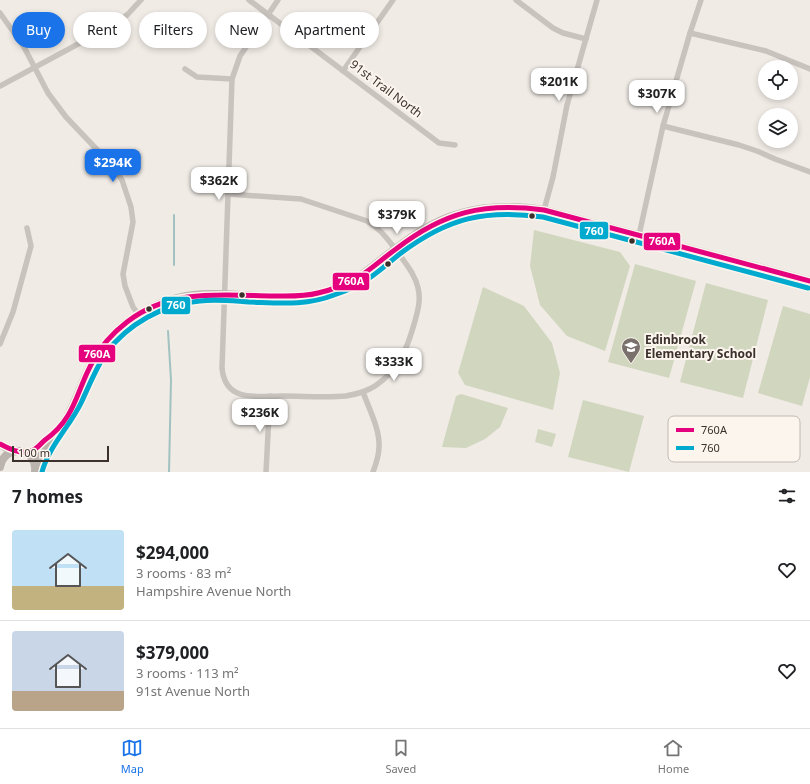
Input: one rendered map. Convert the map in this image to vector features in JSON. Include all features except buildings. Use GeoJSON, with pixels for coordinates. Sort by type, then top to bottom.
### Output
{"type":"FeatureCollection","features":[{"type":"Feature","properties":{"kind":"street"},"geometry":{"type":"LineString","coordinates":[[0,86],[118,23],[141,0]]}},
{"type":"Feature","properties":{"kind":"street","name":"91st Trail North"},"geometry":{"type":"LineString","coordinates":[[249,0],[265,12]]}},
{"type":"Feature","properties":{"kind":"street"},"geometry":{"type":"LineString","coordinates":[[269,12],[278,0]]}},
{"type":"Feature","properties":{"kind":"street"},"geometry":{"type":"LineString","coordinates":[[343,71],[393,0]]}},
{"type":"Feature","properties":{"kind":"street"},"geometry":{"type":"LineString","coordinates":[[516,0],[553,28],[563,33],[586,39]]}},
{"type":"Feature","properties":{"kind":"street"},"geometry":{"type":"LineString","coordinates":[[544,210],[553,177],[563,120],[597,0]]}},
{"type":"Feature","properties":{"kind":"street"},"geometry":{"type":"LineString","coordinates":[[639,235],[663,126],[690,32],[701,0]]}},
{"type":"Feature","properties":{"kind":"street"},"geometry":{"type":"LineString","coordinates":[[0,12],[24,47],[48,93],[66,117],[114,168],[122,180],[131,207],[133,222],[123,274],[124,286],[133,307],[138,314]]}},
{"type":"Feature","properties":{"kind":"street","name":"91st Trail North"},"geometry":{"type":"LineString","coordinates":[[272,17],[439,143],[455,145]]}},
{"type":"Feature","properties":{"kind":"street"},"geometry":{"type":"LineString","coordinates":[[690,32],[766,51],[810,69]]}},
{"type":"Feature","properties":{"kind":"street"},"geometry":{"type":"LineString","coordinates":[[228,194],[301,199],[314,202],[376,226],[395,249],[416,279],[420,299],[409,341],[401,360],[386,378],[374,387],[363,392],[334,396],[270,396],[239,394],[226,383],[223,376],[228,194],[232,79],[240,56],[245,48]]}},
{"type":"Feature","properties":{"kind":"street"},"geometry":{"type":"LineString","coordinates":[[185,69],[197,77],[232,79]]}},
{"type":"Feature","properties":{"kind":"street"},"geometry":{"type":"LineString","coordinates":[[663,126],[739,145],[810,172]]}},
{"type":"Feature","properties":{"kind":"street"},"geometry":{"type":"LineString","coordinates":[[36,468],[43,451],[68,416],[88,371],[101,349],[117,331],[138,314],[163,302],[182,296],[197,294],[304,296],[333,289],[356,278],[420,231],[436,222],[465,211],[510,206],[544,210],[810,281]]}},
{"type":"Feature","properties":{"kind":"street"},"geometry":{"type":"LineString","coordinates":[[0,344],[13,312],[31,246],[27,228]]}},
{"type":"Feature","properties":{"kind":"street"},"geometry":{"type":"LineString","coordinates":[[363,392],[377,430],[379,440],[379,448],[373,472]]}},
{"type":"Feature","properties":{"kind":"street"},"geometry":{"type":"LineString","coordinates":[[266,472],[270,396]]}},
{"type":"Feature","properties":{"kind":"street"},"geometry":{"type":"LineString","coordinates":[[0,444],[14,451],[26,453],[34,450],[55,434]]}},
{"type":"Feature","properties":{"kind":"street"},"geometry":{"type":"LineString","coordinates":[[0,463],[8,453],[14,451]]}},
{"type":"Feature","properties":{"kind":"street"},"geometry":{"type":"LineString","coordinates":[[26,453],[32,458],[36,468]]}},
{"type":"Feature","properties":{"kind":"green space"},"geometry":{"type":"Polygon","coordinates":[[[534,230],[620,252],[630,266],[605,351],[567,336],[540,305],[530,266],[534,230]]]}},
{"type":"Feature","properties":{"kind":"green space"},"geometry":{"type":"Polygon","coordinates":[[[635,264],[696,281],[669,378],[608,362],[635,264]]]}},
{"type":"Feature","properties":{"kind":"green space"},"geometry":{"type":"Polygon","coordinates":[[[706,283],[768,300],[743,398],[680,382],[706,283]]]}},
{"type":"Feature","properties":{"kind":"green space"},"geometry":{"type":"Polygon","coordinates":[[[483,287],[524,306],[552,343],[560,373],[553,410],[465,385],[458,373],[483,287]]]}},
{"type":"Feature","properties":{"kind":"green space"},"geometry":{"type":"Polygon","coordinates":[[[783,306],[810,314],[810,377],[802,406],[758,393],[783,306]]]}},
{"type":"Feature","properties":{"kind":"green space"},"geometry":{"type":"Polygon","coordinates":[[[461,394],[508,408],[500,427],[485,439],[466,448],[442,447],[456,396],[461,394]]]}},
{"type":"Feature","properties":{"kind":"green space"},"geometry":{"type":"Polygon","coordinates":[[[583,400],[644,416],[629,472],[568,457],[583,400]]]}},
{"type":"Feature","properties":{"kind":"green space"},"geometry":{"type":"Polygon","coordinates":[[[538,429],[556,434],[552,447],[535,442],[538,429]]]}},
{"type":"Feature","properties":{"kind":"waterway"},"geometry":{"type":"LineString","coordinates":[[174,215],[174,265]]}},
{"type":"Feature","properties":{"kind":"waterway"},"geometry":{"type":"LineString","coordinates":[[168,331],[171,380],[169,472]]}},
{"type":"Feature","properties":{"kind":"transit line","name":"760A"},"geometry":{"type":"LineString","coordinates":[[0,444],[16,451],[29,452],[55,432],[63,423],[74,404],[87,372],[100,350],[122,326],[144,311],[161,303],[197,296],[296,296],[312,294],[338,287],[362,275],[414,236],[431,226],[448,218],[483,209],[522,208],[544,210],[810,281]]}},
{"type":"Feature","properties":{"kind":"transit line","name":"760"},"geometry":{"type":"LineString","coordinates":[[42,472],[50,453],[76,412],[106,353],[125,333],[147,317],[173,306],[200,301],[218,300],[292,303],[313,301],[344,292],[371,277],[418,241],[435,231],[468,219],[503,214],[543,217],[808,288]]}},
{"type":"Feature","properties":{"kind":"place","name":"Edinbrook Elementary School"},"geometry":{"type":"Point","coordinates":[631,364]}}]}
